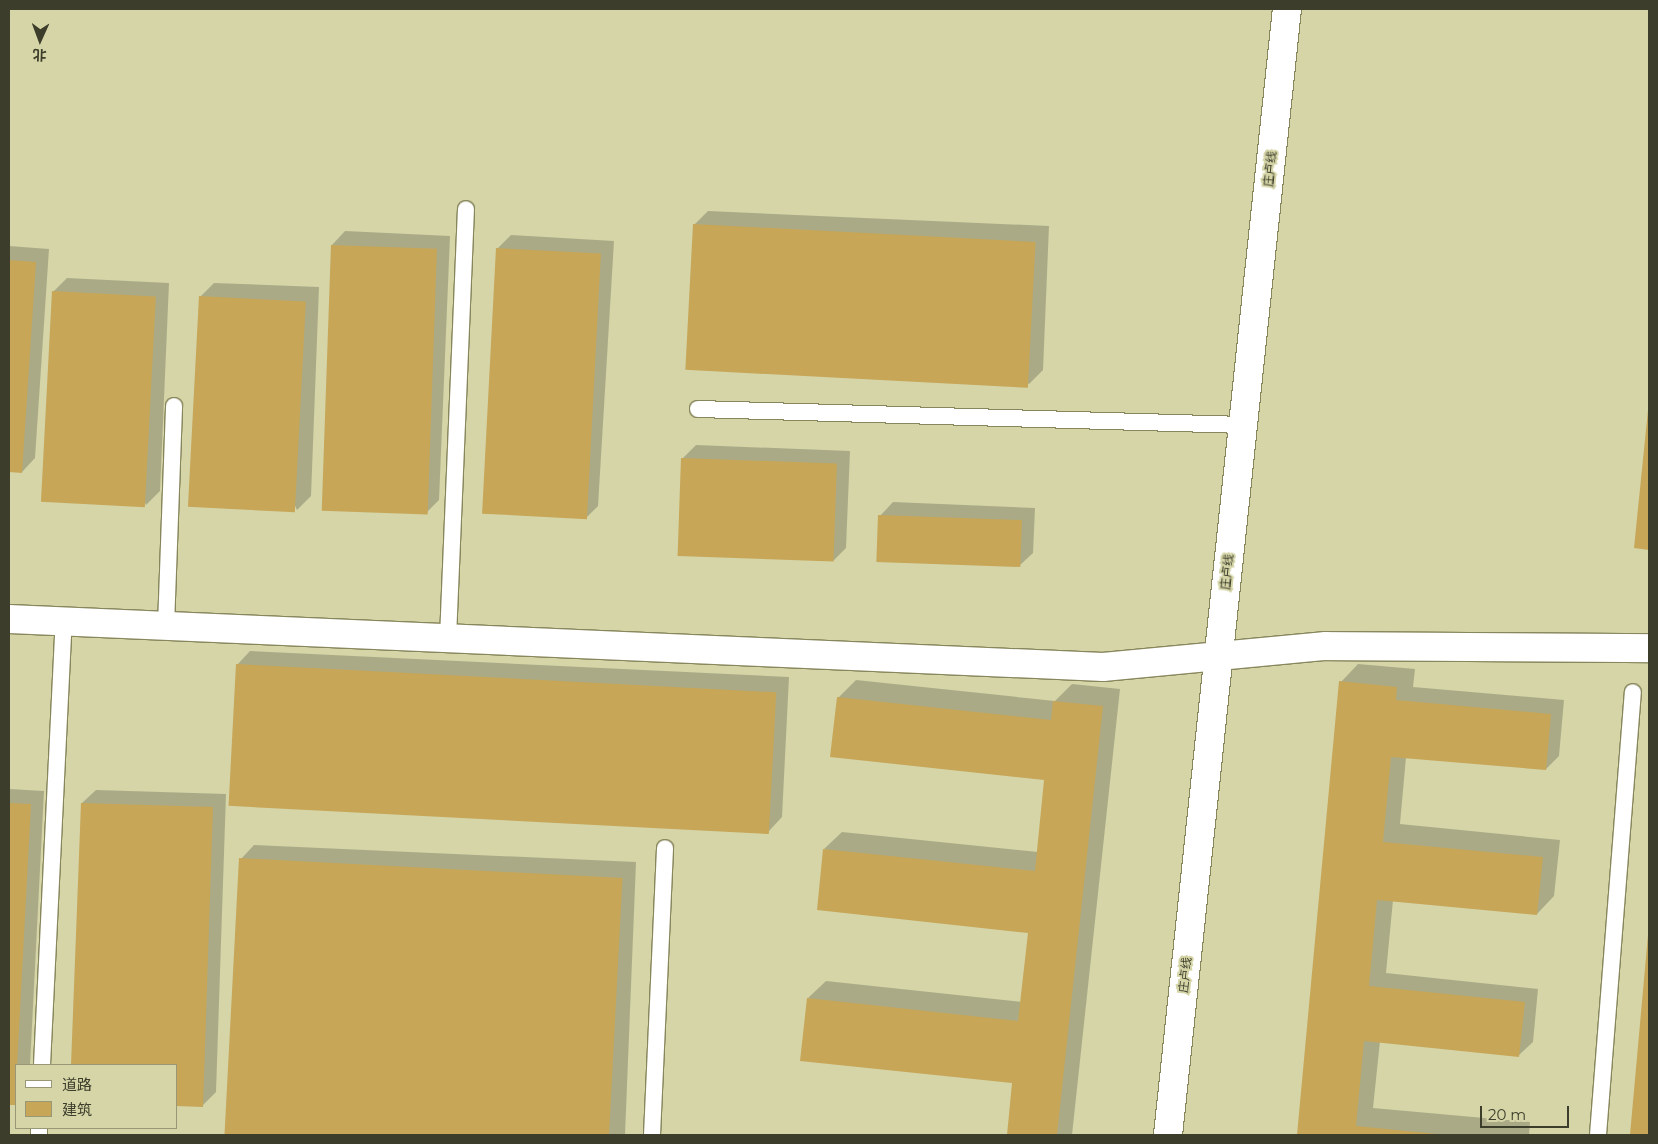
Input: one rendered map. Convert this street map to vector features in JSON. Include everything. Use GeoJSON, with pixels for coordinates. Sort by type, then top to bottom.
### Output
{"type":"FeatureCollection","features":[{"type":"Feature","properties":{"kind":"street","name":"庄卢线"},"geometry":{"type":"LineString","coordinates":[[1168,1135],[1287,9]]}},
{"type":"Feature","properties":{"kind":"street"},"geometry":{"type":"LineString","coordinates":[[9,619],[1102,667],[1326,646],[1649,648]]}},
{"type":"Feature","properties":{"kind":"lane"},"geometry":{"type":"LineString","coordinates":[[448,638],[466,208]]}},
{"type":"Feature","properties":{"kind":"lane"},"geometry":{"type":"LineString","coordinates":[[166,626],[174,406]]}},
{"type":"Feature","properties":{"kind":"lane"},"geometry":{"type":"LineString","coordinates":[[698,409],[1243,425]]}},
{"type":"Feature","properties":{"kind":"lane"},"geometry":{"type":"LineString","coordinates":[[42,1064],[64,621]]}},
{"type":"Feature","properties":{"kind":"lane"},"geometry":{"type":"LineString","coordinates":[[1598,1135],[1633,692]]}},
{"type":"Feature","properties":{"kind":"lane"},"geometry":{"type":"LineString","coordinates":[[652,1135],[665,848]]}},
{"type":"Feature","properties":{"kind":"building"},"geometry":{"type":"Polygon","coordinates":[[[693,224],[1036,242],[1028,388],[685,370],[693,224]]]}},
{"type":"Feature","properties":{"kind":"building"},"geometry":{"type":"Polygon","coordinates":[[[331,245],[437,249],[428,515],[322,511],[331,245]]]}},
{"type":"Feature","properties":{"kind":"building"},"geometry":{"type":"Polygon","coordinates":[[[496,248],[601,253],[587,519],[482,514],[496,248]]]}},
{"type":"Feature","properties":{"kind":"building"},"geometry":{"type":"Polygon","coordinates":[[[9,260],[36,262],[22,473],[9,472],[9,260]]]}},
{"type":"Feature","properties":{"kind":"building"},"geometry":{"type":"Polygon","coordinates":[[[52,291],[156,296],[145,507],[41,502],[52,291]]]}},
{"type":"Feature","properties":{"kind":"building"},"geometry":{"type":"Polygon","coordinates":[[[199,296],[306,302],[295,512],[188,507],[199,296]]]}},
{"type":"Feature","properties":{"kind":"building"},"geometry":{"type":"Polygon","coordinates":[[[1649,410],[1649,550],[1634,548],[1649,410]]]}},
{"type":"Feature","properties":{"kind":"building"},"geometry":{"type":"Polygon","coordinates":[[[681,458],[837,463],[833,561],[678,556],[681,458]]]}},
{"type":"Feature","properties":{"kind":"building"},"geometry":{"type":"Polygon","coordinates":[[[878,515],[1022,520],[1020,567],[876,562],[878,515]]]}},
{"type":"Feature","properties":{"kind":"building"},"geometry":{"type":"Polygon","coordinates":[[[236,664],[776,692],[769,834],[229,806],[236,664]]]}},
{"type":"Feature","properties":{"kind":"building"},"geometry":{"type":"Polygon","coordinates":[[[1339,681],[1397,687],[1396,700],[1551,714],[1546,770],[1391,757],[1383,842],[1543,857],[1537,915],[1377,900],[1369,986],[1525,1002],[1519,1057],[1364,1041],[1356,1126],[1447,1135],[1297,1135],[1339,681]]]}},
{"type":"Feature","properties":{"kind":"building"},"geometry":{"type":"Polygon","coordinates":[[[837,697],[1051,720],[1053,701],[1103,706],[1057,1135],[1007,1135],[1012,1083],[800,1061],[807,998],[1018,1021],[1028,933],[817,910],[823,849],[1035,871],[1044,780],[830,757],[837,697]]]}},
{"type":"Feature","properties":{"kind":"building"},"geometry":{"type":"Polygon","coordinates":[[[9,803],[31,804],[17,1064],[15,1064],[15,1105],[9,1105],[9,803]]]}},
{"type":"Feature","properties":{"kind":"building"},"geometry":{"type":"Polygon","coordinates":[[[81,803],[213,807],[203,1107],[178,1106],[178,1064],[71,1064],[81,803]]]}},
{"type":"Feature","properties":{"kind":"building"},"geometry":{"type":"Polygon","coordinates":[[[239,858],[622,878],[609,1135],[225,1135],[239,858]]]}},
{"type":"Feature","properties":{"kind":"building"},"geometry":{"type":"Polygon","coordinates":[[[1648,935],[1649,1135],[1630,1135],[1648,935]]]}}]}
